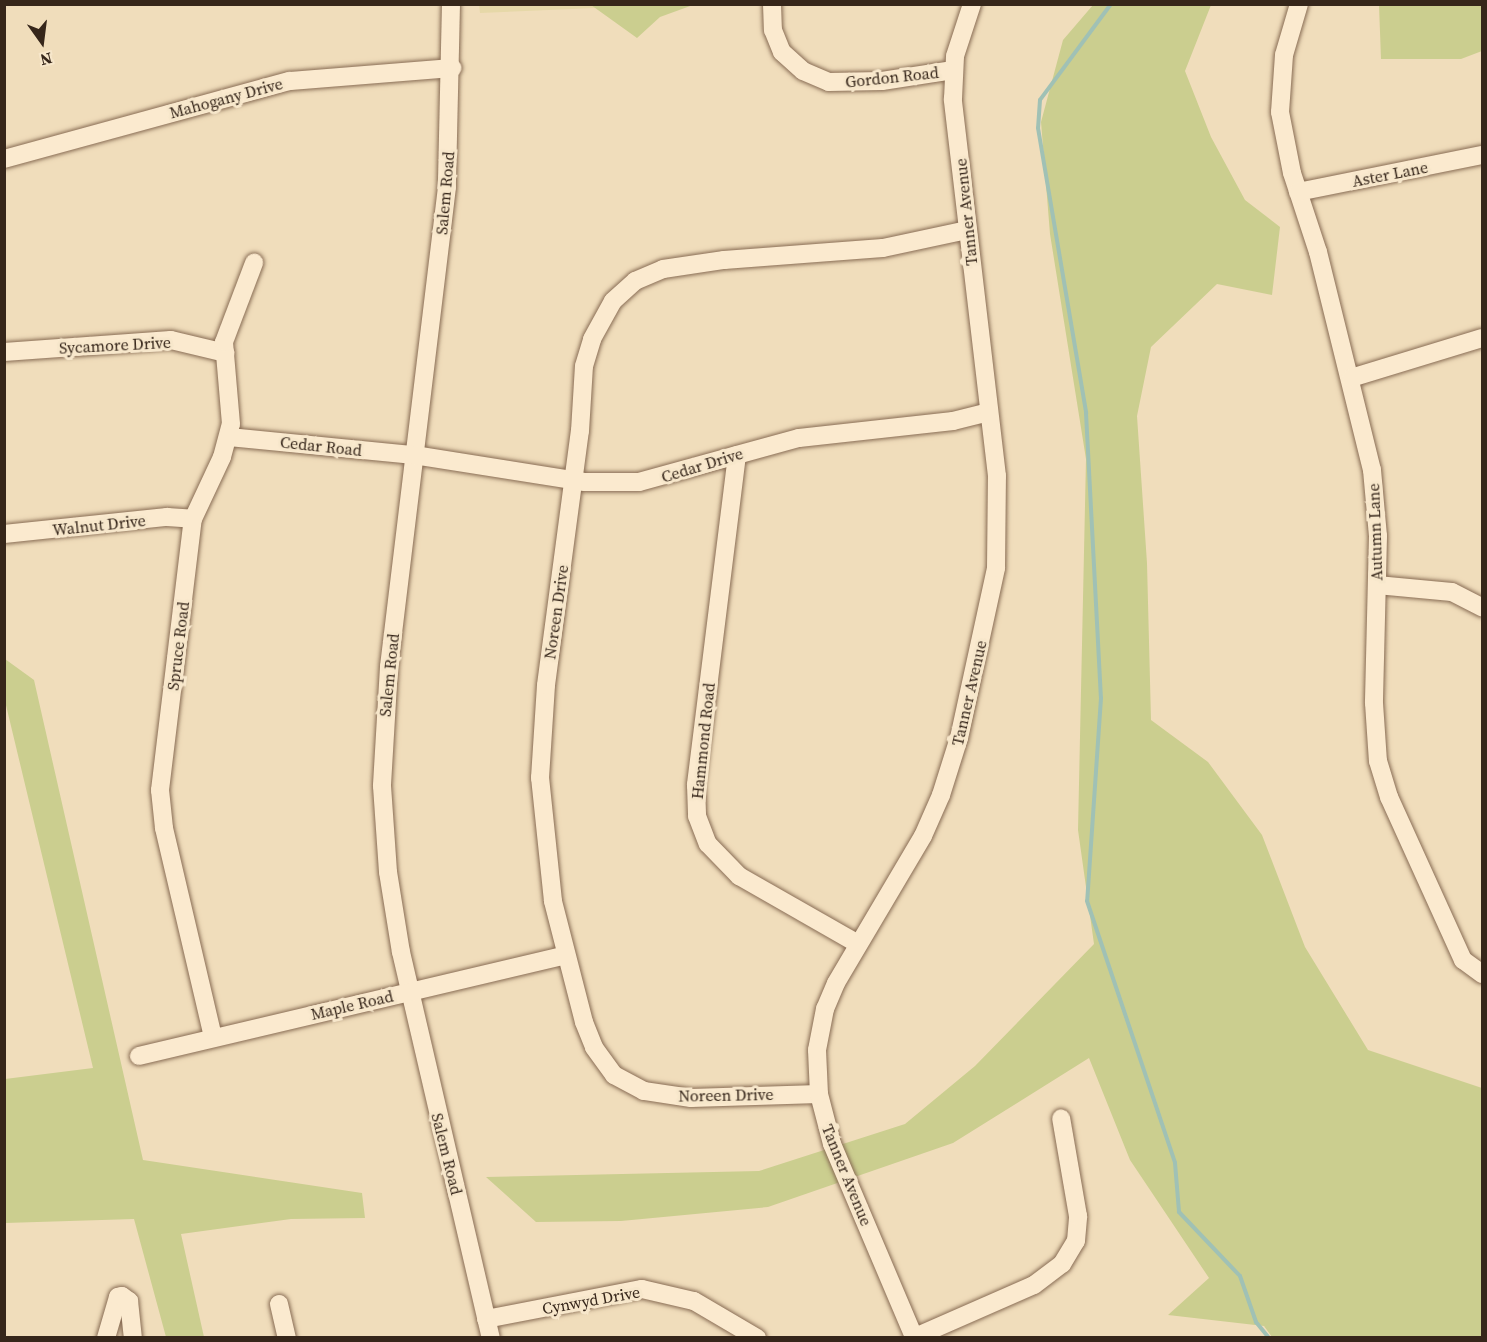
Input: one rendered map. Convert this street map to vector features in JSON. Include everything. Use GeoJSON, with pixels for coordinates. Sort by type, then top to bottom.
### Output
{"type":"FeatureCollection","features":[{"type":"Feature","properties":{"kind":"street","name":"Salem Road"},"geometry":{"type":"LineString","coordinates":[[451,4],[452,68],[447,187],[386,696],[382,786],[392,899],[409,992],[491,1338]]}},
{"type":"Feature","properties":{"kind":"street","name":"Gordon Road"},"geometry":{"type":"LineString","coordinates":[[772,4],[773,30],[782,52],[803,71],[829,82],[854,84],[953,70]]}},
{"type":"Feature","properties":{"kind":"street","name":"Tanner Avenue"},"geometry":{"type":"LineString","coordinates":[[914,1337],[832,1144],[819,1094],[816,1057],[821,1022],[833,989],[926,829],[959,738],[991,600],[998,553],[996,476],[967,230],[953,70],[958,42],[972,4]]}},
{"type":"Feature","properties":{"kind":"street","name":"Autumn Lane"},"geometry":{"type":"LineString","coordinates":[[1299,4],[1284,55],[1280,93],[1283,133],[1351,378],[1376,492],[1377,585],[1374,713],[1380,770],[1463,960],[1482,974]]}},
{"type":"Feature","properties":{"kind":"street","name":"Mahogany Drive"},"geometry":{"type":"LineString","coordinates":[[4,159],[270,86],[333,76],[452,68]]}},
{"type":"Feature","properties":{"kind":"street","name":"Aster Lane"},"geometry":{"type":"LineString","coordinates":[[1298,192],[1482,155]]}},
{"type":"Feature","properties":{"kind":"street","name":"Noreen Drive"},"geometry":{"type":"LineString","coordinates":[[819,1094],[667,1096],[623,1082],[594,1047],[565,955],[546,854],[541,750],[587,352],[604,312],[635,281],[663,269],[693,264],[883,248],[967,230]]}},
{"type":"Feature","properties":{"kind":"street","name":"Spruce Road"},"geometry":{"type":"LineString","coordinates":[[213,1037],[164,828],[160,790],[193,519],[229,437],[231,411],[225,353],[228,322],[254,263]]}},
{"type":"Feature","properties":{"kind":"street"},"geometry":{"type":"LineString","coordinates":[[1351,378],[1482,338]]}},
{"type":"Feature","properties":{"kind":"street","name":"Sycamore Drive"},"geometry":{"type":"LineString","coordinates":[[4,352],[171,340],[225,353]]}},
{"type":"Feature","properties":{"kind":"street","name":"Cedar Drive"},"geometry":{"type":"LineString","coordinates":[[414,455],[574,480],[654,480],[815,435],[953,421],[988,412]]}},
{"type":"Feature","properties":{"kind":"street","name":"Cedar Road"},"geometry":{"type":"LineString","coordinates":[[229,437],[414,455]]}},
{"type":"Feature","properties":{"kind":"street","name":"Hammond Road"},"geometry":{"type":"LineString","coordinates":[[737,455],[696,785],[697,816],[708,844],[739,876],[858,944]]}},
{"type":"Feature","properties":{"kind":"street","name":"Walnut Drive"},"geometry":{"type":"LineString","coordinates":[[4,534],[167,517],[193,519]]}},
{"type":"Feature","properties":{"kind":"street"},"geometry":{"type":"LineString","coordinates":[[1377,585],[1452,592],[1482,607]]}},
{"type":"Feature","properties":{"kind":"street","name":"Maple Road"},"geometry":{"type":"LineString","coordinates":[[139,1056],[565,955]]}},
{"type":"Feature","properties":{"kind":"street"},"geometry":{"type":"LineString","coordinates":[[914,1337],[1034,1285],[1062,1264],[1076,1241],[1078,1216],[1061,1118]]}},
{"type":"Feature","properties":{"kind":"street","name":"Cynwyd Drive"},"geometry":{"type":"LineString","coordinates":[[486,1319],[642,1289],[694,1301],[758,1338]]}},
{"type":"Feature","properties":{"kind":"street"},"geometry":{"type":"LineString","coordinates":[[106,1338],[118,1298],[122,1296],[129,1301],[133,1338]]}},
{"type":"Feature","properties":{"kind":"street"},"geometry":{"type":"LineString","coordinates":[[279,1304],[287,1338]]}},
{"type":"Feature","properties":{"kind":"shaded area"},"geometry":{"type":"Polygon","coordinates":[[[479,5],[595,5],[595,8],[480,13],[479,5]]]}},
{"type":"Feature","properties":{"kind":"green space"},"geometry":{"type":"Polygon","coordinates":[[[591,5],[693,5],[660,17],[637,38],[591,5]]]}},
{"type":"Feature","properties":{"kind":"green space"},"geometry":{"type":"Polygon","coordinates":[[[1093,5],[1211,5],[1185,71],[1211,137],[1245,200],[1280,227],[1272,295],[1217,284],[1151,347],[1137,416],[1147,563],[1151,720],[1208,762],[1262,835],[1305,947],[1368,1050],[1482,1088],[1482,1337],[1272,1337],[1264,1326],[1168,1315],[1209,1278],[1130,1160],[1089,1058],[953,1143],[768,1207],[621,1221],[536,1222],[486,1177],[759,1171],[905,1124],[975,1066],[1094,944],[1078,830],[1086,459],[1050,234],[1041,122],[1063,40],[1093,5]]]}},
{"type":"Feature","properties":{"kind":"green space"},"geometry":{"type":"Polygon","coordinates":[[[1379,5],[1482,5],[1482,51],[1461,59],[1381,59],[1379,5]]]}},
{"type":"Feature","properties":{"kind":"green space"},"geometry":{"type":"Polygon","coordinates":[[[5,659],[34,680],[143,1160],[362,1193],[365,1218],[291,1219],[181,1234],[204,1337],[166,1337],[134,1219],[5,1223],[5,1079],[93,1068],[5,701],[5,659]]]}},
{"type":"Feature","properties":{"kind":"waterway"},"geometry":{"type":"LineString","coordinates":[[1111,4],[1040,100],[1038,128],[1086,413],[1101,698],[1087,901],[1175,1163],[1179,1212],[1240,1276],[1256,1322],[1269,1338]]}}]}
